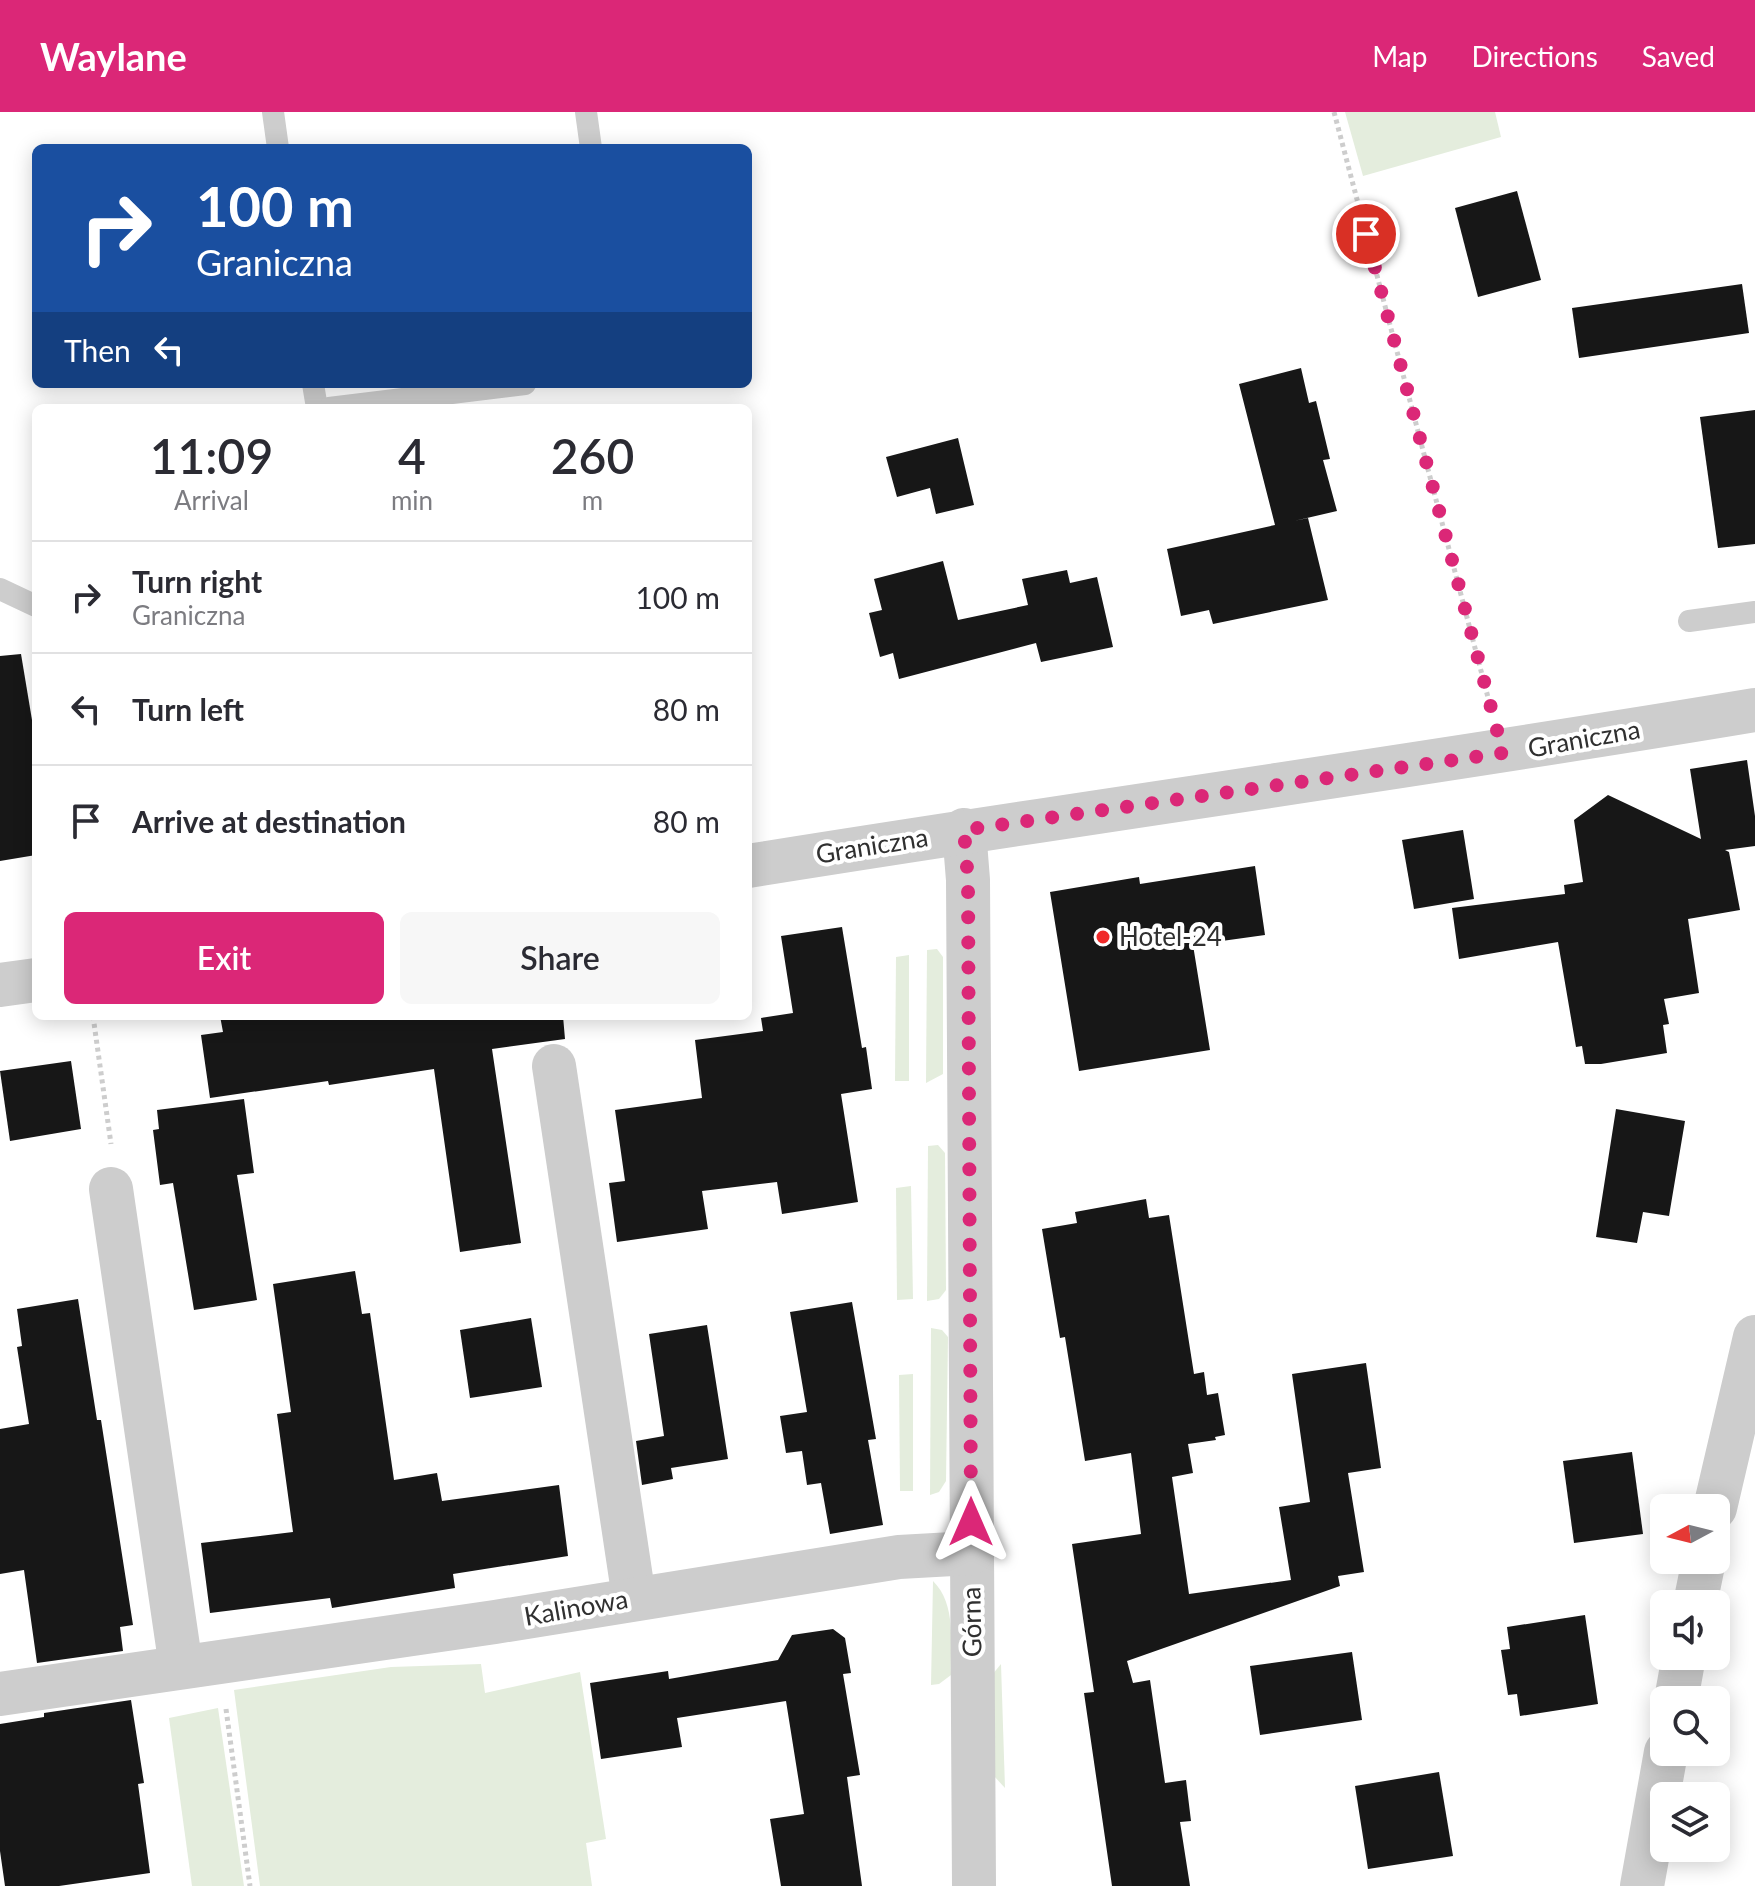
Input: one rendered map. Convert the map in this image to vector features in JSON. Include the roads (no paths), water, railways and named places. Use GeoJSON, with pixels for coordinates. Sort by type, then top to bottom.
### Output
{"type":"FeatureCollection","features":[{"type":"Feature","properties":{"kind":"street","name":"Graniczna"},"geometry":{"type":"LineString","coordinates":[[752,865],[964,830],[1503,753],[1755,710]]}},
{"type":"Feature","properties":{"kind":"street","name":"Górna"},"geometry":{"type":"LineString","coordinates":[[964,830],[968,880],[974,1886]]}},
{"type":"Feature","properties":{"kind":"street"},"geometry":{"type":"LineString","coordinates":[[0,985],[32,981]]}},
{"type":"Feature","properties":{"kind":"street"},"geometry":{"type":"LineString","coordinates":[[554,1066],[634,1598]]}},
{"type":"Feature","properties":{"kind":"street"},"geometry":{"type":"LineString","coordinates":[[111,1189],[200,1664]]}},
{"type":"Feature","properties":{"kind":"street"},"geometry":{"type":"LineString","coordinates":[[1718,1494],[1755,1337]]}},
{"type":"Feature","properties":{"kind":"street","name":"Kalinowa"},"geometry":{"type":"LineString","coordinates":[[0,1694],[495,1622],[899,1557],[971,1553]]}},
{"type":"Feature","properties":{"kind":"street"},"geometry":{"type":"LineString","coordinates":[[1642,1886],[1663,1766]]}},
{"type":"Feature","properties":{"kind":"lane"},"geometry":{"type":"LineString","coordinates":[[273,112],[277,144]]}},
{"type":"Feature","properties":{"kind":"lane"},"geometry":{"type":"LineString","coordinates":[[586,112],[590,144]]}},
{"type":"Feature","properties":{"kind":"lane"},"geometry":{"type":"LineString","coordinates":[[362,404],[492,388]]}},
{"type":"Feature","properties":{"kind":"lane"},"geometry":{"type":"LineString","coordinates":[[0,589],[32,604]]}},
{"type":"Feature","properties":{"kind":"lane"},"geometry":{"type":"LineString","coordinates":[[1689,621],[1755,612]]}},
{"type":"Feature","properties":{"kind":"place","name":"Hotel-24"},"geometry":{"type":"Point","coordinates":[1103,937]}}]}
